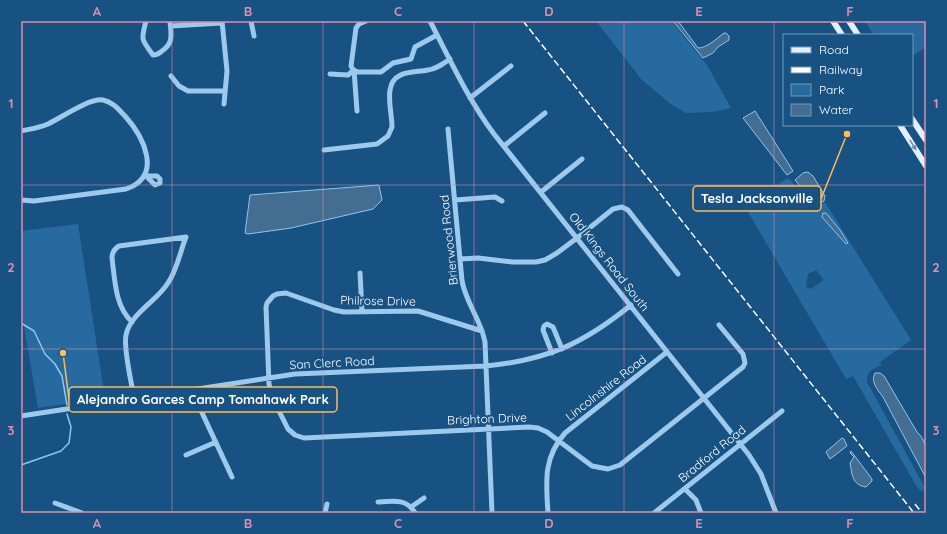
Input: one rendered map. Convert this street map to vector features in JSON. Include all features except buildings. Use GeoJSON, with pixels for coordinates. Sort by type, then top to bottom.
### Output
{"type":"FeatureCollection","features":[{"type":"Feature","properties":{"kind":"main road"},"geometry":{"type":"LineString","coordinates":[[833,21],[841,34]]}},
{"type":"Feature","properties":{"kind":"main road"},"geometry":{"type":"LineString","coordinates":[[848,21],[857,34]]}},
{"type":"Feature","properties":{"kind":"main road"},"geometry":{"type":"LineString","coordinates":[[913,120],[926,140]]}},
{"type":"Feature","properties":{"kind":"main road"},"geometry":{"type":"LineString","coordinates":[[901,126],[926,166]]}},
{"type":"Feature","properties":{"kind":"street"},"geometry":{"type":"LineString","coordinates":[[146,21],[142,37],[143,42],[153,55],[157,55],[167,48],[171,42],[170,23],[222,22],[227,71],[224,104]]}},
{"type":"Feature","properties":{"kind":"street"},"geometry":{"type":"LineString","coordinates":[[251,21],[254,36]]}},
{"type":"Feature","properties":{"kind":"street"},"geometry":{"type":"LineString","coordinates":[[357,111],[354,70],[351,66],[355,32],[359,24],[366,21]]}},
{"type":"Feature","properties":{"kind":"street","name":"Old Kings Road South"},"geometry":{"type":"LineString","coordinates":[[430,21],[479,113],[741,444],[761,474],[776,513]]}},
{"type":"Feature","properties":{"kind":"street"},"geometry":{"type":"LineString","coordinates":[[354,70],[358,72],[381,72],[393,62],[408,61],[412,57],[415,47],[437,35]]}},
{"type":"Feature","properties":{"kind":"street"},"geometry":{"type":"LineString","coordinates":[[324,150],[381,142],[388,136],[392,127],[390,89],[395,78],[405,73],[435,68],[450,59]]}},
{"type":"Feature","properties":{"kind":"street"},"geometry":{"type":"LineString","coordinates":[[470,98],[511,66]]}},
{"type":"Feature","properties":{"kind":"street"},"geometry":{"type":"LineString","coordinates":[[330,74],[348,75],[354,70]]}},
{"type":"Feature","properties":{"kind":"street"},"geometry":{"type":"LineString","coordinates":[[171,76],[179,86],[188,91],[225,91]]}},
{"type":"Feature","properties":{"kind":"street"},"geometry":{"type":"LineString","coordinates":[[21,131],[41,127],[95,101],[107,101],[117,108],[137,131],[148,157],[146,175],[136,184],[123,190],[34,201],[21,200]]}},
{"type":"Feature","properties":{"kind":"street"},"geometry":{"type":"LineString","coordinates":[[504,146],[545,113]]}},
{"type":"Feature","properties":{"kind":"street","name":"Brierwood Road"},"geometry":{"type":"LineString","coordinates":[[448,129],[463,289],[482,331],[485,342],[492,513]]}},
{"type":"Feature","properties":{"kind":"street"},"geometry":{"type":"LineString","coordinates":[[541,192],[582,159]]}},
{"type":"Feature","properties":{"kind":"street"},"geometry":{"type":"LineString","coordinates":[[455,200],[495,197],[502,200]]}},
{"type":"Feature","properties":{"kind":"street"},"geometry":{"type":"LineString","coordinates":[[460,259],[478,258],[513,262],[536,262],[545,260],[557,254],[614,209],[622,207],[628,210],[678,274]]}},
{"type":"Feature","properties":{"kind":"street"},"geometry":{"type":"LineString","coordinates":[[132,322],[124,313],[119,303],[112,258],[112,253],[115,248],[119,246],[186,237],[168,283],[132,322],[126,334],[134,399]]}},
{"type":"Feature","properties":{"kind":"street"},"geometry":{"type":"LineString","coordinates":[[360,273],[362,311]]}},
{"type":"Feature","properties":{"kind":"street","name":"Philrose Drive"},"geometry":{"type":"LineString","coordinates":[[273,296],[286,293],[334,310],[344,312],[418,310],[482,331]]}},
{"type":"Feature","properties":{"kind":"street","name":"Brighton Drive"},"geometry":{"type":"LineString","coordinates":[[273,296],[267,303],[266,307],[269,377],[272,397],[284,423],[295,435],[304,438],[529,427],[538,428],[547,432],[592,466],[602,469],[620,465],[743,366],[745,363],[743,354],[719,325]]}},
{"type":"Feature","properties":{"kind":"street","name":"San Clerc Road"},"geometry":{"type":"LineString","coordinates":[[21,416],[294,374],[486,366],[528,360],[552,353],[582,340],[599,330],[631,305]]}},
{"type":"Feature","properties":{"kind":"street"},"geometry":{"type":"LineString","coordinates":[[552,353],[543,330],[544,326],[547,324],[553,327],[562,348]]}},
{"type":"Feature","properties":{"kind":"street","name":"Lincolnshire Road"},"geometry":{"type":"LineString","coordinates":[[559,440],[565,433],[667,352]]}},
{"type":"Feature","properties":{"kind":"street"},"geometry":{"type":"LineString","coordinates":[[193,390],[197,402],[232,477]]}},
{"type":"Feature","properties":{"kind":"street","name":"Bradford Road"},"geometry":{"type":"LineString","coordinates":[[654,513],[782,411]]}},
{"type":"Feature","properties":{"kind":"street"},"geometry":{"type":"LineString","coordinates":[[548,513],[546,486],[547,472],[552,453],[559,440]]}},
{"type":"Feature","properties":{"kind":"street"},"geometry":{"type":"LineString","coordinates":[[186,455],[216,442]]}},
{"type":"Feature","properties":{"kind":"street"},"geometry":{"type":"LineString","coordinates":[[685,489],[696,500],[701,513]]}},
{"type":"Feature","properties":{"kind":"street"},"geometry":{"type":"LineString","coordinates":[[411,507],[424,498]]}},
{"type":"Feature","properties":{"kind":"street"},"geometry":{"type":"LineString","coordinates":[[378,502],[399,501],[411,507],[415,513]]}},
{"type":"Feature","properties":{"kind":"street"},"geometry":{"type":"LineString","coordinates":[[55,504],[82,513]]}},
{"type":"Feature","properties":{"kind":"street"},"geometry":{"type":"LineString","coordinates":[[325,513],[327,504]]}},
{"type":"Feature","properties":{"kind":"green space"},"geometry":{"type":"Polygon","coordinates":[[[596,21],[671,21],[707,65],[731,108],[713,112],[686,113],[672,105],[642,80],[596,21]]]}},
{"type":"Feature","properties":{"kind":"green space"},"geometry":{"type":"Polygon","coordinates":[[[865,21],[926,21],[926,47],[913,55],[913,34],[873,34],[865,21]]]}},
{"type":"Feature","properties":{"kind":"green space"},"geometry":{"type":"Polygon","coordinates":[[[788,178],[816,207],[825,202],[911,340],[880,362],[882,365],[873,369],[869,373],[867,382],[925,488],[921,491],[917,487],[853,376],[846,379],[744,205],[788,178]],[[826,213],[823,214],[822,217],[846,244],[848,243],[840,230],[826,213]],[[816,270],[808,274],[806,287],[811,289],[824,280],[816,270]]]}},
{"type":"Feature","properties":{"kind":"green space"},"geometry":{"type":"Polygon","coordinates":[[[78,224],[105,398],[38,408],[21,309],[21,231],[78,224]]]}},
{"type":"Feature","properties":{"kind":"water"},"geometry":{"type":"Polygon","coordinates":[[[673,21],[678,21],[698,48],[708,45],[724,33],[729,36],[729,40],[718,47],[713,53],[703,58],[673,21]]]}},
{"type":"Feature","properties":{"kind":"water"},"geometry":{"type":"Polygon","coordinates":[[[755,111],[793,171],[787,175],[743,118],[755,111]]]}},
{"type":"Feature","properties":{"kind":"water"},"geometry":{"type":"Polygon","coordinates":[[[808,172],[813,176],[825,196],[824,201],[818,204],[815,204],[795,180],[803,173],[808,172]]]}},
{"type":"Feature","properties":{"kind":"water"},"geometry":{"type":"Polygon","coordinates":[[[379,185],[382,200],[373,209],[291,228],[248,234],[245,233],[250,195],[379,185]]]}},
{"type":"Feature","properties":{"kind":"water"},"geometry":{"type":"Polygon","coordinates":[[[823,213],[826,213],[840,230],[848,243],[846,244],[822,217],[823,213]]]}},
{"type":"Feature","properties":{"kind":"water"},"geometry":{"type":"Polygon","coordinates":[[[875,373],[880,373],[884,376],[924,442],[926,447],[926,478],[883,397],[875,386],[873,380],[875,373]]]}},
{"type":"Feature","properties":{"kind":"water"},"geometry":{"type":"Polygon","coordinates":[[[842,438],[847,446],[830,459],[826,452],[842,438]]]}},
{"type":"Feature","properties":{"kind":"water"},"geometry":{"type":"Polygon","coordinates":[[[851,451],[872,479],[866,487],[861,486],[855,481],[851,471],[850,463],[854,457],[850,453],[851,451]]]}},
{"type":"Feature","properties":{"kind":"waterway"},"geometry":{"type":"LineString","coordinates":[[21,323],[34,331],[45,354],[55,364],[62,376],[67,405]]}},
{"type":"Feature","properties":{"kind":"waterway"},"geometry":{"type":"LineString","coordinates":[[21,465],[61,451],[69,443],[71,427],[67,414]]}},
{"type":"Feature","properties":{"kind":"railway"},"geometry":{"type":"LineString","coordinates":[[523,21],[914,513]]}},
{"type":"Feature","properties":{"kind":"railway"},"geometry":{"type":"LineString","coordinates":[[915,504],[922,513]]}},
{"type":"Feature","properties":{"kind":"place","name":"Tesla Jacksonville"},"geometry":{"type":"Point","coordinates":[847,134]}},
{"type":"Feature","properties":{"kind":"place","name":"Alejandro Garces Camp Tomahawk Park"},"geometry":{"type":"Point","coordinates":[63,353]}}]}
